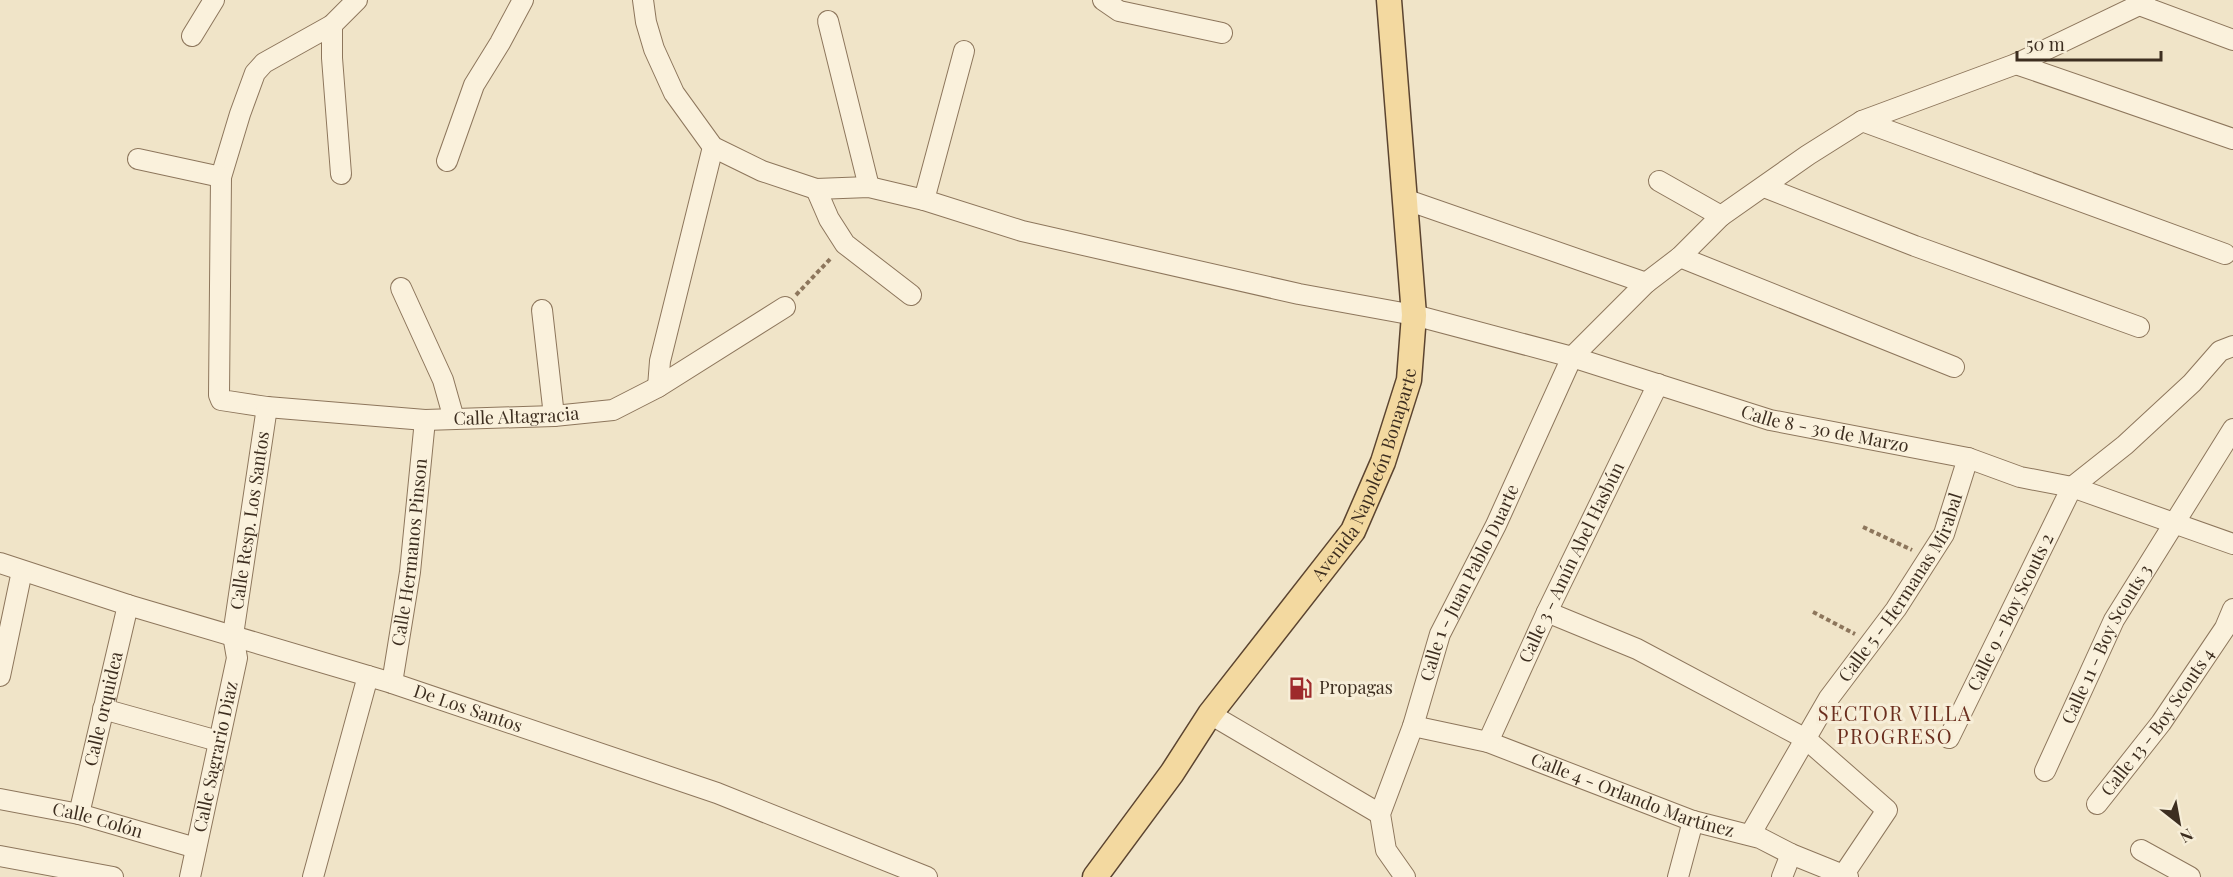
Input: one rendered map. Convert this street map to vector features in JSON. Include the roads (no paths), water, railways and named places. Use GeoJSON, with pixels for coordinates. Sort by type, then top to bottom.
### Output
{"type":"FeatureCollection","features":[{"type":"Feature","properties":{"kind":"main road","name":"Avenida Napoleón Bonaparte"},"geometry":{"type":"LineString","coordinates":[[1095,877],[1172,773],[1210,714],[1353,531],[1383,462],[1409,380],[1414,315],[1389,0]]}},
{"type":"Feature","properties":{"kind":"street"},"geometry":{"type":"LineString","coordinates":[[192,36],[214,0]]}},
{"type":"Feature","properties":{"kind":"street"},"geometry":{"type":"LineString","coordinates":[[138,159],[220,177],[255,73],[270,59],[332,25],[357,0]]}},
{"type":"Feature","properties":{"kind":"street"},"geometry":{"type":"LineString","coordinates":[[447,161],[474,85],[523,0]]}},
{"type":"Feature","properties":{"kind":"street"},"geometry":{"type":"LineString","coordinates":[[643,0],[646,22],[654,49],[674,93],[713,147],[762,171],[816,189],[829,219],[845,244],[911,295]]}},
{"type":"Feature","properties":{"kind":"street"},"geometry":{"type":"LineString","coordinates":[[1103,0],[1119,11],[1222,33]]}},
{"type":"Feature","properties":{"kind":"street"},"geometry":{"type":"LineString","coordinates":[[1572,357],[1646,283],[1680,257],[1720,216],[1862,121],[2016,64],[2142,2],[2233,40]]}},
{"type":"Feature","properties":{"kind":"street"},"geometry":{"type":"LineString","coordinates":[[828,21],[868,187]]}},
{"type":"Feature","properties":{"kind":"street"},"geometry":{"type":"LineString","coordinates":[[332,25],[332,69],[341,174]]}},
{"type":"Feature","properties":{"kind":"street"},"geometry":{"type":"LineString","coordinates":[[924,200],[964,51]]}},
{"type":"Feature","properties":{"kind":"street"},"geometry":{"type":"LineString","coordinates":[[2016,64],[2233,139]]}},
{"type":"Feature","properties":{"kind":"street"},"geometry":{"type":"LineString","coordinates":[[1862,121],[2225,254]]}},
{"type":"Feature","properties":{"kind":"street"},"geometry":{"type":"LineString","coordinates":[[658,387],[660,361],[713,147]]}},
{"type":"Feature","properties":{"kind":"street","name":"Calle Altagracia"},"geometry":{"type":"LineString","coordinates":[[220,177],[219,395],[221,400],[267,407],[425,420],[554,417],[613,410],[658,387],[785,306]]}},
{"type":"Feature","properties":{"kind":"street"},"geometry":{"type":"LineString","coordinates":[[1659,181],[1720,216]]}},
{"type":"Feature","properties":{"kind":"street","name":"Calle 8 - 30 de Marzo"},"geometry":{"type":"LineString","coordinates":[[816,189],[868,187],[924,200],[1022,231],[1211,272],[1299,294],[1414,315],[1572,357],[1770,420],[1968,458],[2020,477],[2072,487],[2233,544]]}},
{"type":"Feature","properties":{"kind":"street"},"geometry":{"type":"LineString","coordinates":[[1764,187],[1915,246],[2139,327]]}},
{"type":"Feature","properties":{"kind":"street"},"geometry":{"type":"LineString","coordinates":[[1404,199],[1646,283]]}},
{"type":"Feature","properties":{"kind":"street"},"geometry":{"type":"LineString","coordinates":[[1680,257],[1954,367]]}},
{"type":"Feature","properties":{"kind":"street"},"geometry":{"type":"LineString","coordinates":[[401,288],[443,380],[454,419]]}},
{"type":"Feature","properties":{"kind":"street"},"geometry":{"type":"LineString","coordinates":[[542,310],[554,417]]}},
{"type":"Feature","properties":{"kind":"street"},"geometry":{"type":"LineString","coordinates":[[2072,487],[2125,445],[2192,383],[2229,353]]}},
{"type":"Feature","properties":{"kind":"street","name":"Calle 1 - Juan Pablo Duarte"},"geometry":{"type":"LineString","coordinates":[[1380,814],[1413,726],[1440,634],[1496,525],[1572,357]]}},
{"type":"Feature","properties":{"kind":"street","name":"Calle 3 - Amín Abel Hasbún"},"geometry":{"type":"LineString","coordinates":[[1488,742],[1547,612],[1658,384]]}},
{"type":"Feature","properties":{"kind":"street","name":"Calle Resp. Los Santos"},"geometry":{"type":"LineString","coordinates":[[233,635],[267,407]]}},
{"type":"Feature","properties":{"kind":"street","name":"Calle Hermanos Pinson"},"geometry":{"type":"LineString","coordinates":[[392,683],[410,572],[425,420]]}},
{"type":"Feature","properties":{"kind":"street","name":"Calle 11 - Boy Scouts 3"},"geometry":{"type":"LineString","coordinates":[[2044,771],[2114,620],[2233,429]]}},
{"type":"Feature","properties":{"kind":"street","name":"Calle 5 - Hermanas Mirabal"},"geometry":{"type":"LineString","coordinates":[[1750,835],[1829,698],[1896,609],[1944,534],[1968,458]]}},
{"type":"Feature","properties":{"kind":"street","name":"Calle 9 - Boy Scouts 2"},"geometry":{"type":"LineString","coordinates":[[1949,738],[2072,487]]}},
{"type":"Feature","properties":{"kind":"street","name":"De Los Santos"},"geometry":{"type":"LineString","coordinates":[[0,563],[129,605],[392,683],[717,793],[927,877]]}},
{"type":"Feature","properties":{"kind":"street"},"geometry":{"type":"LineString","coordinates":[[0,676],[22,571]]}},
{"type":"Feature","properties":{"kind":"street","name":"Calle orquidea"},"geometry":{"type":"LineString","coordinates":[[79,814],[129,605]]}},
{"type":"Feature","properties":{"kind":"street","name":"Calle 13 - Boy Scouts 4"},"geometry":{"type":"LineString","coordinates":[[2097,804],[2229,633],[2233,609]]}},
{"type":"Feature","properties":{"kind":"street"},"geometry":{"type":"LineString","coordinates":[[1547,612],[1637,649],[1806,739],[1887,810],[1846,875]]}},
{"type":"Feature","properties":{"kind":"street","name":"Calle Sagrario Diaz"},"geometry":{"type":"LineString","coordinates":[[190,877],[237,658],[233,635]]}},
{"type":"Feature","properties":{"kind":"street"},"geometry":{"type":"LineString","coordinates":[[313,877],[368,676]]}},
{"type":"Feature","properties":{"kind":"street"},"geometry":{"type":"LineString","coordinates":[[103,709],[218,741]]}},
{"type":"Feature","properties":{"kind":"street"},"geometry":{"type":"LineString","coordinates":[[1210,714],[1380,814],[1386,850],[1405,877]]}},
{"type":"Feature","properties":{"kind":"street","name":"Calle 4 - Orlando Martínez"},"geometry":{"type":"LineString","coordinates":[[1413,726],[1488,742],[1693,821],[1750,835],[1846,875]]}},
{"type":"Feature","properties":{"kind":"street","name":"Calle Colón"},"geometry":{"type":"LineString","coordinates":[[0,798],[79,814],[196,848]]}},
{"type":"Feature","properties":{"kind":"street"},"geometry":{"type":"LineString","coordinates":[[1678,877],[1693,821]]}},
{"type":"Feature","properties":{"kind":"street"},"geometry":{"type":"LineString","coordinates":[[2141,850],[2190,877]]}},
{"type":"Feature","properties":{"kind":"street"},"geometry":{"type":"LineString","coordinates":[[1782,877],[1791,854]]}},
{"type":"Feature","properties":{"kind":"street"},"geometry":{"type":"LineString","coordinates":[[0,856],[113,877]]}},
{"type":"Feature","properties":{"kind":"place","name":"Propagas"},"geometry":{"type":"Point","coordinates":[1301,688]}},
{"type":"Feature","properties":{"kind":"district","name":"SECTOR VILLA PROGRESO"},"geometry":{"type":"Point","coordinates":[1895,726]}}]}
